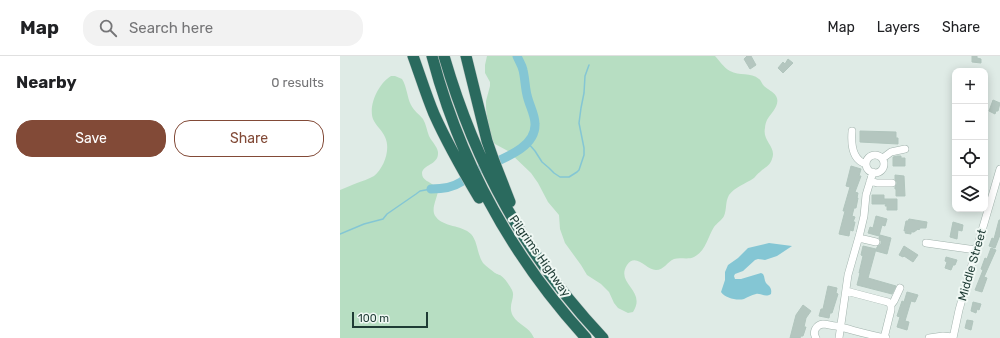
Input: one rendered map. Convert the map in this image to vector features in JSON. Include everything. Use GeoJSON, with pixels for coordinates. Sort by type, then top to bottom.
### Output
{"type":"FeatureCollection","features":[{"type":"Feature","properties":{"kind":"highway"},"geometry":{"type":"LineString","coordinates":[[413,56],[435,114],[447,140],[464,162]]}},
{"type":"Feature","properties":{"kind":"highway"},"geometry":{"type":"LineString","coordinates":[[432,56],[464,162]]}},
{"type":"Feature","properties":{"kind":"highway"},"geometry":{"type":"LineString","coordinates":[[444,56],[457,97],[479,154],[494,175]]}},
{"type":"Feature","properties":{"kind":"highway"},"geometry":{"type":"LineString","coordinates":[[466,56],[490,149],[494,175]]}},
{"type":"Feature","properties":{"kind":"highway","name":"Pilgrims Highway"},"geometry":{"type":"LineString","coordinates":[[464,162],[476,185],[539,281],[562,311],[586,338]]}},
{"type":"Feature","properties":{"kind":"highway","name":"Pilgrims Highway"},"geometry":{"type":"LineString","coordinates":[[494,175],[545,268],[574,305],[603,338]]}},
{"type":"Feature","properties":{"kind":"street"},"geometry":{"type":"LineString","coordinates":[[852,131],[852,145],[854,153],[859,160],[866,164]]}},
{"type":"Feature","properties":{"kind":"street"},"geometry":{"type":"LineString","coordinates":[[883,158],[891,152],[905,149]]}},
{"type":"Feature","properties":{"kind":"street"},"geometry":{"type":"LineString","coordinates":[[872,155],[878,155],[883,158],[885,163],[883,169],[879,172],[873,172],[868,169],[866,164],[867,158],[872,155]]}},
{"type":"Feature","properties":{"kind":"street","name":"Middle Street"},"geometry":{"type":"LineString","coordinates":[[953,338],[959,310],[1000,169]]}},
{"type":"Feature","properties":{"kind":"street"},"geometry":{"type":"LineString","coordinates":[[839,338],[849,271],[859,238],[864,216],[866,195],[873,172]]}},
{"type":"Feature","properties":{"kind":"street"},"geometry":{"type":"LineString","coordinates":[[870,181],[877,183],[892,183]]}},
{"type":"Feature","properties":{"kind":"street"},"geometry":{"type":"LineString","coordinates":[[859,238],[876,242]]}},
{"type":"Feature","properties":{"kind":"street"},"geometry":{"type":"LineString","coordinates":[[926,242],[976,250]]}},
{"type":"Feature","properties":{"kind":"street"},"geometry":{"type":"LineString","coordinates":[[816,338],[814,331],[817,327],[825,324],[885,338],[891,305],[894,302],[900,288]]}},
{"type":"Feature","properties":{"kind":"street"},"geometry":{"type":"LineString","coordinates":[[846,291],[888,302],[891,305]]}},
{"type":"Feature","properties":{"kind":"street"},"geometry":{"type":"LineString","coordinates":[[928,338],[943,336],[953,338]]}},
{"type":"Feature","properties":{"kind":"green space"},"geometry":{"type":"Polygon","coordinates":[[[487,56],[715,56],[723,66],[730,71],[756,77],[776,96],[777,103],[775,109],[765,126],[766,137],[773,151],[772,159],[769,165],[754,178],[731,192],[727,200],[724,216],[714,227],[704,247],[694,257],[674,259],[659,270],[652,269],[634,260],[630,261],[624,272],[627,282],[634,292],[636,304],[633,312],[628,313],[618,308],[609,292],[601,284],[587,275],[565,243],[560,229],[559,215],[548,202],[531,173],[508,151],[495,144],[492,140],[486,108],[486,101],[490,86],[490,82],[485,73],[487,56]]]}},
{"type":"Feature","properties":{"kind":"green space"},"geometry":{"type":"Polygon","coordinates":[[[391,76],[402,79],[411,105],[423,119],[429,136],[438,152],[436,160],[425,168],[422,173],[423,178],[432,184],[438,191],[434,214],[443,223],[463,229],[471,234],[483,263],[504,278],[512,290],[513,296],[511,312],[513,316],[532,334],[534,338],[340,338],[340,190],[374,176],[378,173],[386,158],[387,142],[373,119],[372,107],[373,101],[382,84],[391,76]]]}},
{"type":"Feature","properties":{"kind":"water"},"geometry":{"type":"Polygon","coordinates":[[[769,243],[792,246],[777,256],[765,260],[755,260],[743,271],[735,274],[734,276],[735,279],[741,279],[761,273],[763,274],[765,282],[771,290],[771,294],[767,296],[756,294],[738,300],[723,294],[721,292],[728,265],[748,248],[769,243]]]}},
{"type":"Feature","properties":{"kind":"building"},"geometry":{"type":"Polygon","coordinates":[[[747,56],[751,56],[756,65],[750,69],[744,59],[747,56]]]}},
{"type":"Feature","properties":{"kind":"building"},"geometry":{"type":"Polygon","coordinates":[[[972,56],[977,56],[977,58],[981,59],[981,63],[972,62],[972,56]]]}},
{"type":"Feature","properties":{"kind":"building"},"geometry":{"type":"Polygon","coordinates":[[[788,59],[793,63],[783,73],[778,68],[783,62],[785,64],[788,59]]]}},
{"type":"Feature","properties":{"kind":"building"},"geometry":{"type":"Polygon","coordinates":[[[993,100],[1000,103],[998,111],[996,111],[995,114],[989,111],[993,100]]]}},
{"type":"Feature","properties":{"kind":"building"},"geometry":{"type":"Polygon","coordinates":[[[860,131],[896,132],[898,144],[860,142],[860,131]]]}},
{"type":"Feature","properties":{"kind":"building"},"geometry":{"type":"Polygon","coordinates":[[[897,156],[905,158],[905,166],[893,166],[893,157],[897,156]]]}},
{"type":"Feature","properties":{"kind":"building"},"geometry":{"type":"Polygon","coordinates":[[[851,166],[861,169],[859,176],[861,176],[855,192],[858,193],[858,198],[856,208],[854,208],[852,216],[855,217],[853,222],[855,222],[853,231],[850,230],[849,236],[839,234],[845,211],[843,211],[850,187],[846,186],[851,166]]]}},
{"type":"Feature","properties":{"kind":"building"},"geometry":{"type":"Polygon","coordinates":[[[895,175],[904,176],[905,196],[896,196],[895,187],[897,183],[895,175]]]}},
{"type":"Feature","properties":{"kind":"building"},"geometry":{"type":"Polygon","coordinates":[[[872,195],[884,195],[884,199],[897,199],[897,210],[887,210],[887,206],[885,206],[886,204],[872,204],[872,195]]]}},
{"type":"Feature","properties":{"kind":"building"},"geometry":{"type":"Polygon","coordinates":[[[876,216],[887,219],[885,226],[882,225],[879,236],[868,233],[870,227],[873,228],[876,216]]]}},
{"type":"Feature","properties":{"kind":"building"},"geometry":{"type":"Polygon","coordinates":[[[909,219],[927,222],[926,228],[920,228],[919,230],[918,229],[911,232],[911,234],[905,233],[906,221],[909,219]]]}},
{"type":"Feature","properties":{"kind":"building"},"geometry":{"type":"Polygon","coordinates":[[[999,220],[1000,235],[995,248],[989,246],[992,238],[994,239],[999,220]]]}},
{"type":"Feature","properties":{"kind":"building"},"geometry":{"type":"Polygon","coordinates":[[[953,222],[963,225],[962,231],[958,230],[957,239],[950,237],[953,222]]]}},
{"type":"Feature","properties":{"kind":"building"},"geometry":{"type":"Polygon","coordinates":[[[880,235],[891,238],[887,254],[876,251],[877,247],[881,244],[879,238],[880,235]]]}},
{"type":"Feature","properties":{"kind":"building"},"geometry":{"type":"Polygon","coordinates":[[[863,246],[876,249],[868,278],[896,286],[892,294],[857,285],[863,256],[861,255],[863,246]]]}},
{"type":"Feature","properties":{"kind":"building"},"geometry":{"type":"Polygon","coordinates":[[[904,246],[918,255],[913,262],[904,256],[899,255],[904,246]]]}},
{"type":"Feature","properties":{"kind":"building"},"geometry":{"type":"Polygon","coordinates":[[[991,248],[996,250],[984,277],[987,278],[982,292],[975,290],[983,270],[981,269],[985,258],[987,259],[991,248]]]}},
{"type":"Feature","properties":{"kind":"building"},"geometry":{"type":"Polygon","coordinates":[[[946,257],[957,260],[951,270],[945,268],[947,262],[945,261],[946,257]]]}},
{"type":"Feature","properties":{"kind":"building"},"geometry":{"type":"Polygon","coordinates":[[[828,286],[837,288],[836,293],[838,294],[829,318],[819,316],[821,309],[823,309],[828,286]]]}},
{"type":"Feature","properties":{"kind":"building"},"geometry":{"type":"Polygon","coordinates":[[[907,292],[918,295],[915,302],[911,301],[905,321],[909,322],[907,330],[897,327],[900,317],[897,316],[907,292]]]}},
{"type":"Feature","properties":{"kind":"building"},"geometry":{"type":"Polygon","coordinates":[[[973,302],[981,304],[976,313],[971,311],[973,302]]]}},
{"type":"Feature","properties":{"kind":"building"},"geometry":{"type":"Polygon","coordinates":[[[803,305],[811,311],[806,318],[804,327],[806,327],[803,336],[800,338],[790,338],[796,315],[803,305]]]}},
{"type":"Feature","properties":{"kind":"building"},"geometry":{"type":"Polygon","coordinates":[[[967,320],[973,321],[971,330],[965,328],[967,320]]]}},
{"type":"Feature","properties":{"kind":"waterway"},"geometry":{"type":"LineString","coordinates":[[431,189],[454,186],[476,171],[514,153],[529,141],[534,133],[535,120],[527,95],[523,68],[517,56]]}},
{"type":"Feature","properties":{"kind":"waterway"},"geometry":{"type":"LineString","coordinates":[[528,143],[542,162],[560,177],[569,177],[579,170],[584,155],[579,123],[585,76],[589,65]]}},
{"type":"Feature","properties":{"kind":"waterway"},"geometry":{"type":"LineString","coordinates":[[340,234],[364,224],[383,219],[387,214],[420,191],[431,189]]}}]}
